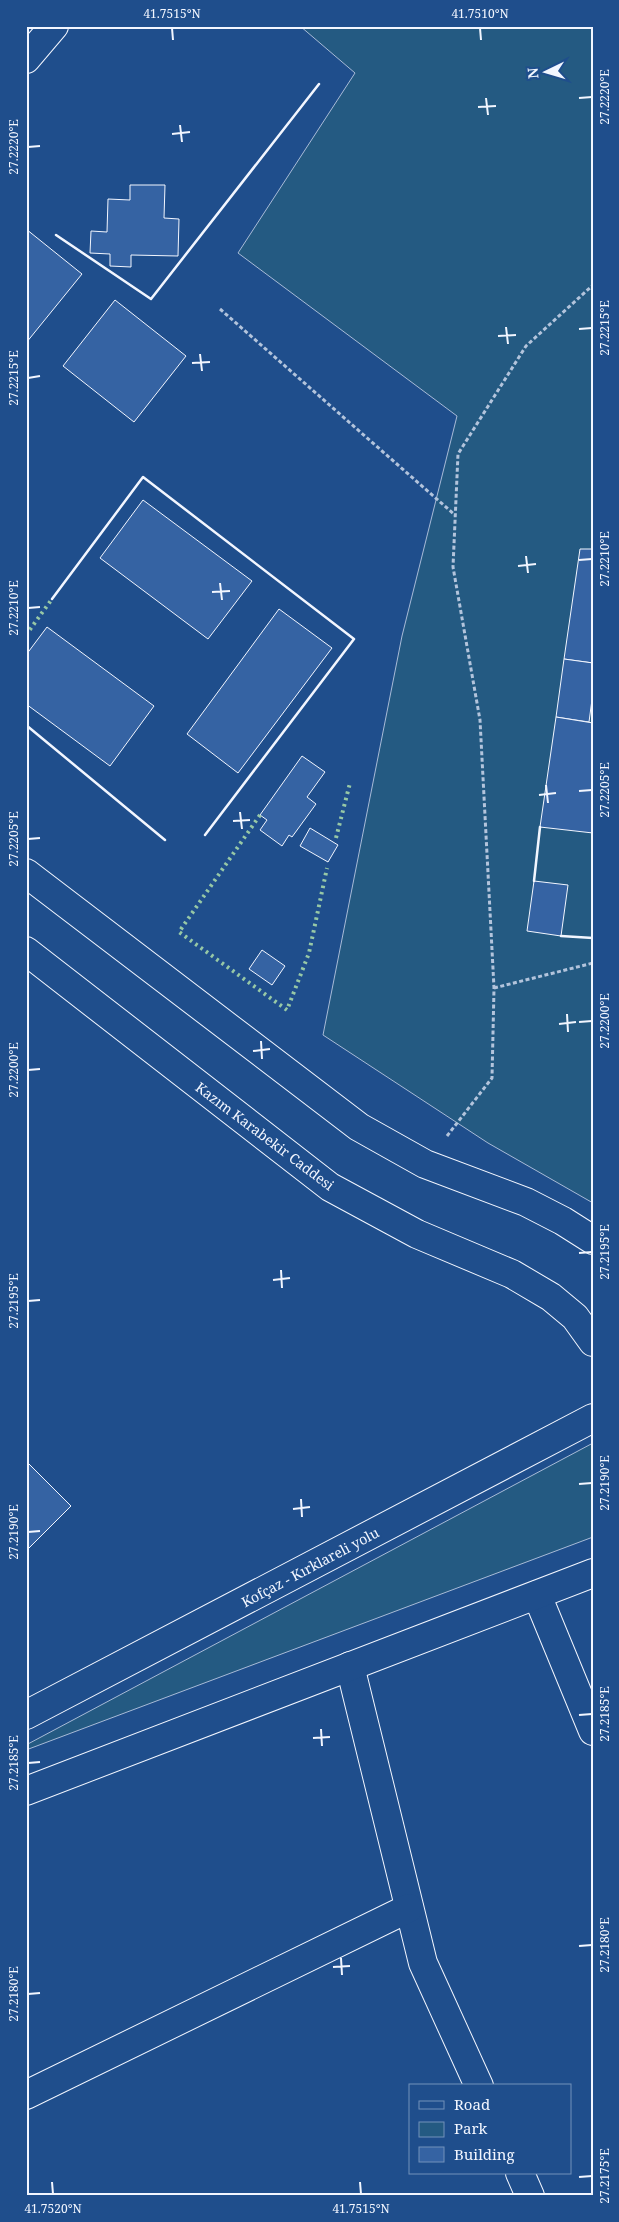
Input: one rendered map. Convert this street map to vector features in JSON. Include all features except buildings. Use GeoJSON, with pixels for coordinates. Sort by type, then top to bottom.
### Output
{"type":"FeatureCollection","features":[{"type":"Feature","properties":{"kind":"street"},"geometry":{"type":"LineString","coordinates":[[26,59],[54,26]]}},
{"type":"Feature","properties":{"kind":"street"},"geometry":{"type":"LineString","coordinates":[[26,873],[359,1127],[425,1164],[526,1202],[563,1221],[593,1240]]}},
{"type":"Feature","properties":{"kind":"street","name":"Kazım Karabekir Caddesi"},"geometry":{"type":"LineString","coordinates":[[26,951],[330,1188],[417,1234],[512,1274],[550,1297],[575,1317],[593,1342]]}},
{"type":"Feature","properties":{"kind":"street","name":"Kofçaz - Kırklareli yolu"},"geometry":{"type":"LineString","coordinates":[[26,1715],[593,1418]]}},
{"type":"Feature","properties":{"kind":"street"},"geometry":{"type":"LineString","coordinates":[[26,1791],[593,1573]]}},
{"type":"Feature","properties":{"kind":"street"},"geometry":{"type":"LineString","coordinates":[[537,1595],[593,1731]]}},
{"type":"Feature","properties":{"kind":"street"},"geometry":{"type":"LineString","coordinates":[[350,1666],[423,1963],[479,2084]]}},
{"type":"Feature","properties":{"kind":"street"},"geometry":{"type":"LineString","coordinates":[[26,2095],[409,1908]]}},
{"type":"Feature","properties":{"kind":"street"},"geometry":{"type":"LineString","coordinates":[[520,2174],[530,2196]]}},
{"type":"Feature","properties":{"kind":"path"},"geometry":{"type":"LineString","coordinates":[[425,1164],[492,1078],[494,988],[480,720],[453,567],[458,454],[526,346],[593,285]]}},
{"type":"Feature","properties":{"kind":"path"},"geometry":{"type":"LineString","coordinates":[[220,309],[456,515]]}},
{"type":"Feature","properties":{"kind":"path"},"geometry":{"type":"LineString","coordinates":[[494,988],[593,964]]}},
{"type":"Feature","properties":{"kind":"green space"},"geometry":{"type":"Polygon","coordinates":[[[300,26],[593,26],[593,1203],[488,1143],[323,1035],[402,636],[457,416],[238,253],[355,73],[300,26]]]}},
{"type":"Feature","properties":{"kind":"green space"},"geometry":{"type":"Polygon","coordinates":[[[593,1443],[593,1537],[26,1750],[26,1745],[593,1443]]]}},
{"type":"Feature","properties":{"kind":"hedge"},"geometry":{"type":"LineString","coordinates":[[26,635],[52,599]]}},
{"type":"Feature","properties":{"kind":"hedge"},"geometry":{"type":"LineString","coordinates":[[336,838],[350,783]]}},
{"type":"Feature","properties":{"kind":"hedge"},"geometry":{"type":"LineString","coordinates":[[260,815],[179,932],[287,1010],[309,953],[327,868]]}},
{"type":"Feature","properties":{"kind":"wall"},"geometry":{"type":"LineString","coordinates":[[56,235],[151,299],[319,84]]}},
{"type":"Feature","properties":{"kind":"wall"},"geometry":{"type":"LineString","coordinates":[[52,599],[143,477],[354,639],[205,835]]}},
{"type":"Feature","properties":{"kind":"wall"},"geometry":{"type":"LineString","coordinates":[[26,725],[165,840]]}},
{"type":"Feature","properties":{"kind":"wall"},"geometry":{"type":"LineString","coordinates":[[534,881],[540,827]]}},
{"type":"Feature","properties":{"kind":"wall"},"geometry":{"type":"LineString","coordinates":[[561,936],[593,938]]}}]}
